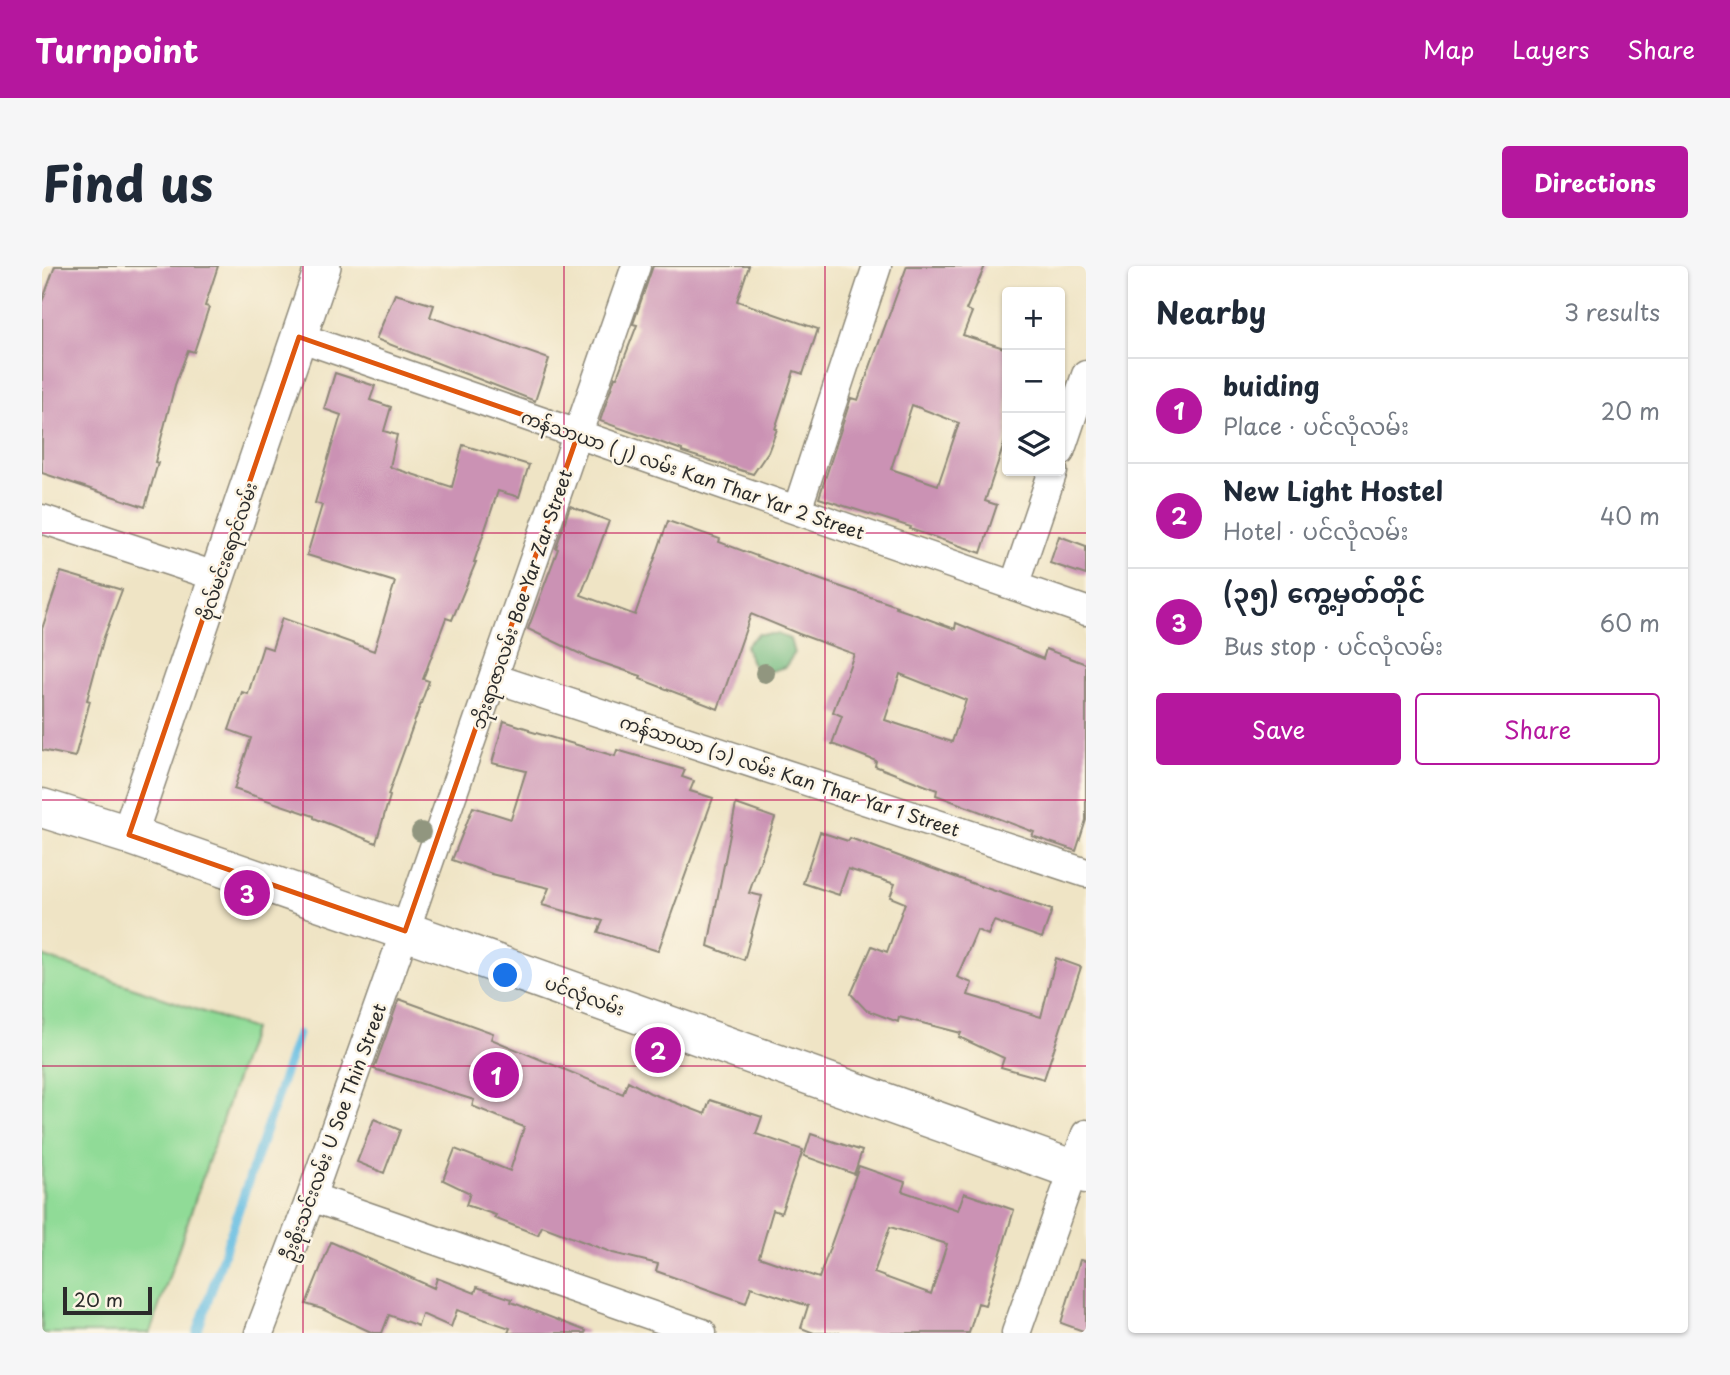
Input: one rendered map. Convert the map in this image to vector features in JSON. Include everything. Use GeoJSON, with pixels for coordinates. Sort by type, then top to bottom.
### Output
{"type":"FeatureCollection","features":[{"type":"Feature","properties":{"kind":"main road","name":"ပင်လုံလမ်း"},"geometry":{"type":"LineString","coordinates":[[42,808],[129,835],[405,931],[1080,1172]]}},
{"type":"Feature","properties":{"kind":"street","name":"ဗိုလ်မင်းရောင်လမ်း"},"geometry":{"type":"LineString","coordinates":[[129,835],[323,266]]}},
{"type":"Feature","properties":{"kind":"street","name":"ဘိုးရာဇာလမ်း Boe Yar Zar Street"},"geometry":{"type":"LineString","coordinates":[[405,931],[636,266]]}},
{"type":"Feature","properties":{"kind":"street"},"geometry":{"type":"LineString","coordinates":[[797,510],[877,266]]}},
{"type":"Feature","properties":{"kind":"street","name":"ကန်သာယာ (၂) လမ်း Kan Thar Yar 2 Street"},"geometry":{"type":"LineString","coordinates":[[299,337],[1086,611]]}},
{"type":"Feature","properties":{"kind":"street"},"geometry":{"type":"LineString","coordinates":[[1065,437],[1086,374]]}},
{"type":"Feature","properties":{"kind":"street"},"geometry":{"type":"LineString","coordinates":[[1014,586],[1052,476]]}},
{"type":"Feature","properties":{"kind":"street"},"geometry":{"type":"LineString","coordinates":[[42,519],[218,577]]}},
{"type":"Feature","properties":{"kind":"street","name":"ကန်သာယာ (၁) လမ်း Kan Thar Yar 1 Street"},"geometry":{"type":"LineString","coordinates":[[494,678],[1086,873]]}},
{"type":"Feature","properties":{"kind":"street","name":"ဦးစိုးသင်းလမ်း U Soe Thin Street"},"geometry":{"type":"LineString","coordinates":[[259,1333],[311,1197],[405,931]]}},
{"type":"Feature","properties":{"kind":"street"},"geometry":{"type":"LineString","coordinates":[[1016,1333],[1080,1172],[1086,1133]]}},
{"type":"Feature","properties":{"kind":"street"},"geometry":{"type":"LineString","coordinates":[[311,1197],[702,1333]]}},
{"type":"Feature","properties":{"kind":"highlighted area"},"geometry":{"type":"Polygon","coordinates":[[[299,337],[578,434],[405,931],[129,835],[299,337]]]}},
{"type":"Feature","properties":{"kind":"green space"},"geometry":{"type":"Polygon","coordinates":[[[758,634],[777,634],[790,639],[794,654],[785,667],[765,673],[753,665],[745,646],[758,634]]]}},
{"type":"Feature","properties":{"kind":"green space"},"geometry":{"type":"Polygon","coordinates":[[[42,956],[253,1029],[150,1333],[42,1333],[42,956]]]}},
{"type":"Feature","properties":{"kind":"building"},"geometry":{"type":"Polygon","coordinates":[[[55,266],[218,266],[205,306],[209,307],[194,352],[188,350],[175,385],[155,462],[158,463],[145,507],[42,473],[42,302],[55,266]]]}},
{"type":"Feature","properties":{"kind":"building"},"geometry":{"type":"Polygon","coordinates":[[[653,266],[749,266],[737,301],[818,329],[803,374],[794,371],[768,452],[753,474],[682,452],[600,421],[637,325],[633,324],[653,266]]]}},
{"type":"Feature","properties":{"kind":"building"},"geometry":{"type":"Polygon","coordinates":[[[907,266],[985,266],[966,310],[972,312],[963,335],[1002,347],[1002,450],[985,501],[997,505],[981,553],[910,529],[911,527],[819,498],[851,398],[858,400],[907,266]],[[912,405],[891,469],[938,485],[959,423],[912,405]]]}},
{"type":"Feature","properties":{"kind":"building"},"geometry":{"type":"Polygon","coordinates":[[[395,294],[434,305],[430,317],[549,359],[535,401],[376,339],[395,294]]]}},
{"type":"Feature","properties":{"kind":"building"},"geometry":{"type":"Polygon","coordinates":[[[335,373],[375,386],[370,400],[391,407],[384,431],[397,435],[390,467],[452,487],[463,445],[529,465],[519,497],[498,491],[476,562],[452,620],[446,618],[423,679],[429,681],[388,795],[390,796],[376,843],[314,816],[234,789],[251,738],[229,730],[242,692],[248,694],[263,646],[272,649],[282,618],[374,651],[395,582],[307,555],[322,505],[315,503],[341,415],[324,409],[335,373]]]}},
{"type":"Feature","properties":{"kind":"building"},"geometry":{"type":"Polygon","coordinates":[[[570,506],[609,521],[581,595],[635,615],[668,521],[955,629],[956,623],[1043,659],[1046,649],[1086,664],[1086,820],[1076,851],[1032,836],[1034,832],[936,795],[937,790],[875,766],[876,761],[832,744],[842,716],[833,712],[854,654],[751,614],[718,709],[640,679],[641,676],[591,659],[528,629],[558,549],[556,548],[570,506]],[[900,674],[885,720],[952,742],[966,700],[900,674]]]}},
{"type":"Feature","properties":{"kind":"building"},"geometry":{"type":"Polygon","coordinates":[[[1059,536],[1086,546],[1086,575],[1050,563],[1059,536]]]}},
{"type":"Feature","properties":{"kind":"building"},"geometry":{"type":"Polygon","coordinates":[[[61,572],[122,590],[104,637],[75,757],[42,750],[42,629],[61,572]]]}},
{"type":"Feature","properties":{"kind":"building"},"geometry":{"type":"Polygon","coordinates":[[[504,721],[615,756],[617,750],[685,770],[682,777],[694,781],[690,791],[713,798],[658,951],[598,932],[603,921],[542,905],[549,888],[492,874],[452,860],[473,807],[511,819],[526,771],[492,763],[504,721]]]}},
{"type":"Feature","properties":{"kind":"building"},"geometry":{"type":"Polygon","coordinates":[[[736,804],[775,818],[749,893],[762,896],[744,960],[708,946],[736,804]]]}},
{"type":"Feature","properties":{"kind":"building"},"geometry":{"type":"Polygon","coordinates":[[[820,832],[848,841],[850,838],[1052,910],[1042,938],[994,921],[988,935],[977,930],[957,977],[972,983],[968,995],[1041,1017],[1056,958],[1081,967],[1044,1079],[1001,1067],[1004,1058],[959,1037],[961,1033],[899,1017],[898,1022],[866,1010],[851,994],[872,946],[887,952],[905,903],[890,897],[895,884],[848,869],[839,895],[803,883],[820,832]]]}},
{"type":"Feature","properties":{"kind":"building"},"geometry":{"type":"Polygon","coordinates":[[[399,999],[493,1033],[491,1039],[623,1094],[628,1081],[650,1093],[705,1114],[710,1100],[762,1117],[756,1134],[803,1150],[781,1213],[773,1210],[759,1257],[819,1278],[859,1166],[905,1182],[902,1191],[958,1210],[964,1193],[1014,1210],[985,1305],[978,1303],[969,1333],[814,1333],[801,1328],[808,1306],[751,1287],[746,1303],[656,1271],[658,1264],[613,1253],[542,1226],[538,1235],[494,1218],[496,1215],[466,1205],[470,1193],[443,1180],[455,1149],[510,1171],[524,1127],[472,1106],[474,1100],[374,1069],[399,999]],[[890,1227],[874,1273],[931,1294],[947,1244],[890,1227]]]}},
{"type":"Feature","properties":{"kind":"building"},"geometry":{"type":"Polygon","coordinates":[[[374,1119],[400,1130],[384,1173],[357,1162],[374,1119]]]}},
{"type":"Feature","properties":{"kind":"building"},"geometry":{"type":"Polygon","coordinates":[[[811,1134],[862,1151],[854,1174],[804,1156],[811,1134]]]}},
{"type":"Feature","properties":{"kind":"building"},"geometry":{"type":"Polygon","coordinates":[[[331,1242],[434,1288],[437,1278],[475,1293],[477,1287],[586,1331],[508,1333],[510,1328],[457,1310],[451,1327],[422,1314],[418,1326],[389,1315],[382,1333],[373,1333],[306,1304],[331,1242]]]}},
{"type":"Feature","properties":{"kind":"building"},"geometry":{"type":"Polygon","coordinates":[[[1080,1260],[1086,1261],[1086,1332],[1061,1323],[1080,1260]]]}},
{"type":"Feature","properties":{"kind":"waterway"},"geometry":{"type":"LineString","coordinates":[[197,1333],[298,1034]]}},
{"type":"Feature","properties":{"kind":"place","name":"(၃၅) ကွေ့မှတ်တိုင်"},"geometry":{"type":"Point","coordinates":[247,893]}},
{"type":"Feature","properties":{"kind":"place","name":"New Light Hostel"},"geometry":{"type":"Point","coordinates":[658,1050]}},
{"type":"Feature","properties":{"kind":"place","name":"buiding"},"geometry":{"type":"Point","coordinates":[496,1075]}}]}
